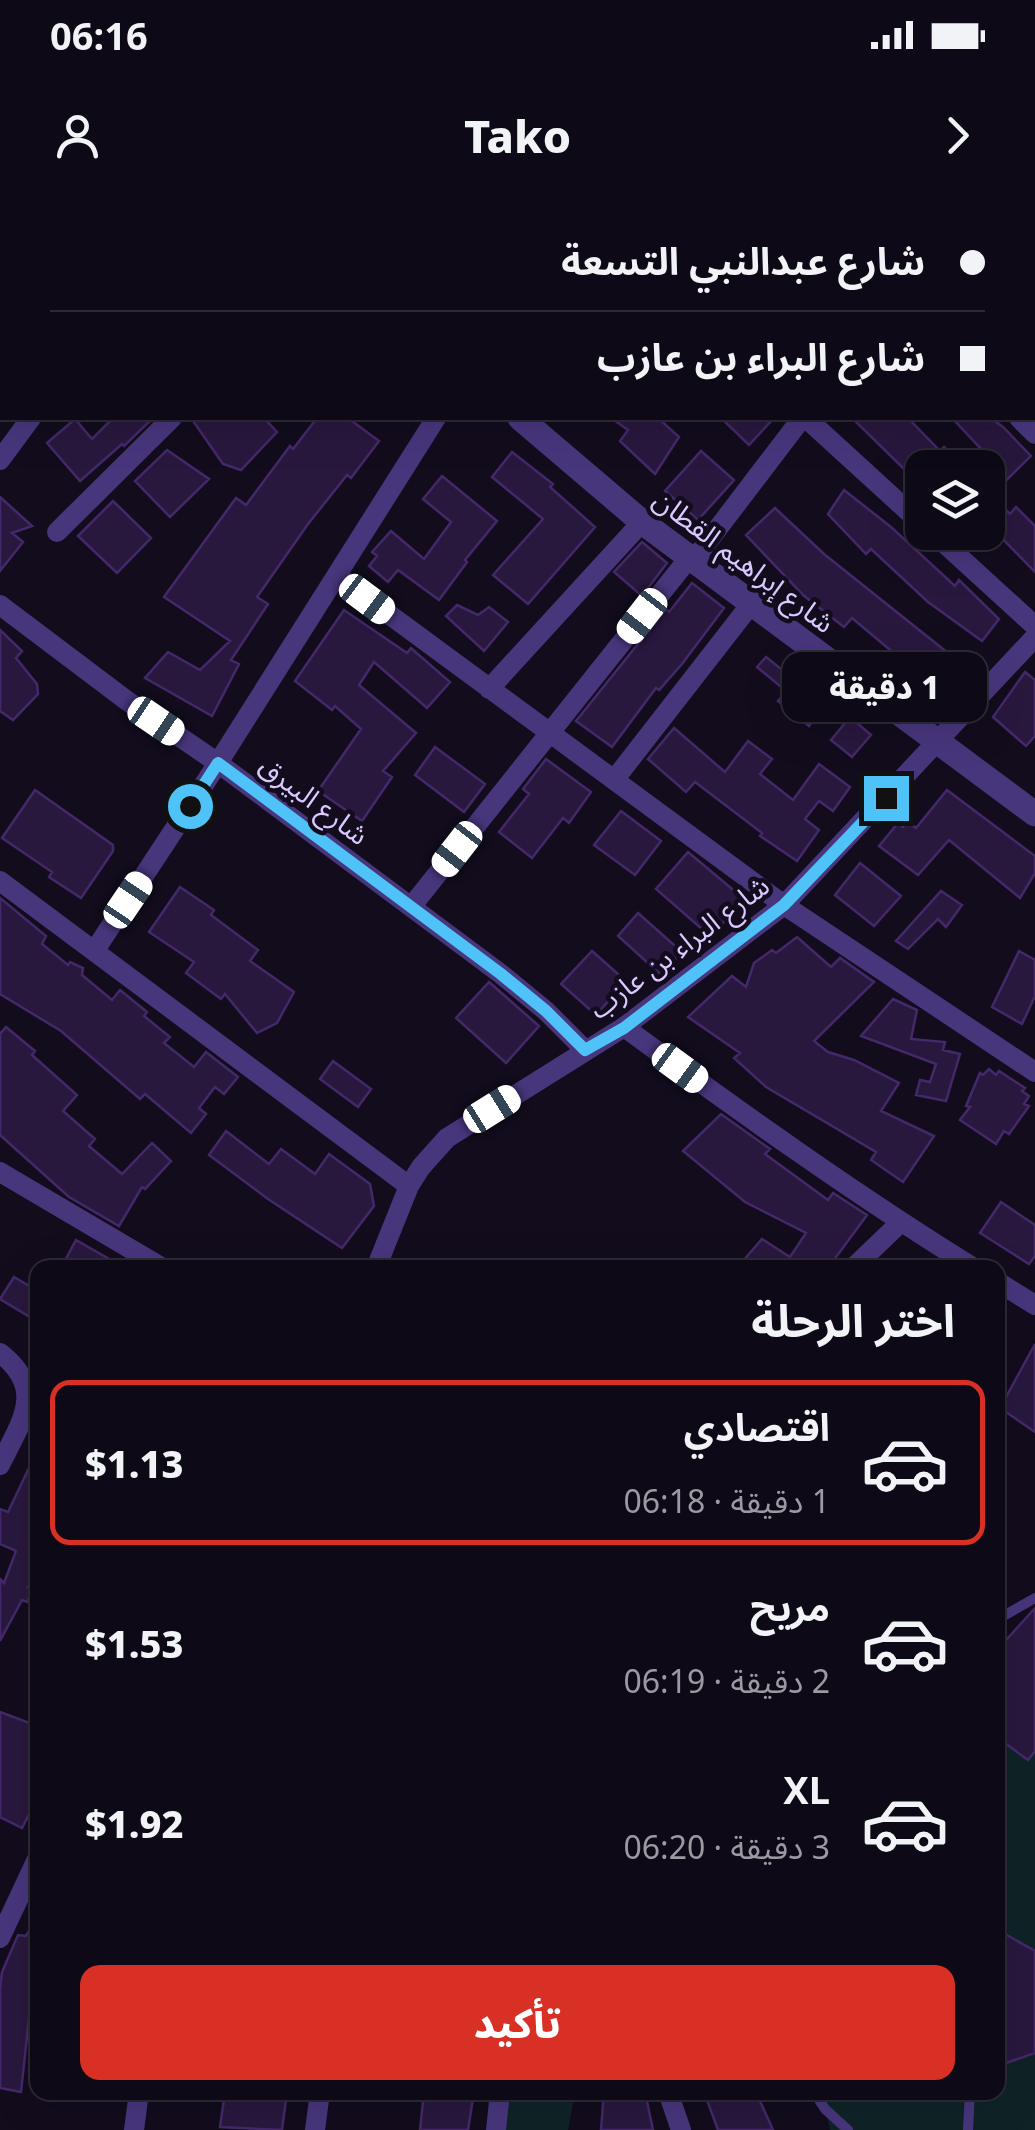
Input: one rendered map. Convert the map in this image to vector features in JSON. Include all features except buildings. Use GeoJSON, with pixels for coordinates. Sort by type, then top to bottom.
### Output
{"type":"FeatureCollection","features":[{"type":"Feature","properties":{"kind":"street"},"geometry":{"type":"LineString","coordinates":[[0,460],[30,420]]}},
{"type":"Feature","properties":{"kind":"street"},"geometry":{"type":"LineString","coordinates":[[57,532],[170,420]]}},
{"type":"Feature","properties":{"kind":"street"},"geometry":{"type":"LineString","coordinates":[[96,950],[435,420]]}},
{"type":"Feature","properties":{"kind":"street","name":"شارع إبراهيم القطان"},"geometry":{"type":"LineString","coordinates":[[522,420],[642,522],[1035,814]]}},
{"type":"Feature","properties":{"kind":"street"},"geometry":{"type":"LineString","coordinates":[[412,906],[802,420]]}},
{"type":"Feature","properties":{"kind":"street"},"geometry":{"type":"LineString","coordinates":[[806,420],[905,509]]}},
{"type":"Feature","properties":{"kind":"street"},"geometry":{"type":"LineString","coordinates":[[489,690],[642,522]]}},
{"type":"Feature","properties":{"kind":"street"},"geometry":{"type":"LineString","coordinates":[[952,550],[1035,626]]}},
{"type":"Feature","properties":{"kind":"street"},"geometry":{"type":"LineString","coordinates":[[337,576],[784,905],[1035,1072]]}},
{"type":"Feature","properties":{"kind":"street"},"geometry":{"type":"LineString","coordinates":[[614,780],[751,604]]}},
{"type":"Feature","properties":{"kind":"street","name":"شارع البيرق"},"geometry":{"type":"LineString","coordinates":[[0,606],[412,906],[546,1011],[585,1050]]}},
{"type":"Feature","properties":{"kind":"street","name":"شارع البراء بن عازب"},"geometry":{"type":"LineString","coordinates":[[379,1260],[409,1186],[447,1138],[624,1028],[784,905],[1035,636]]}},
{"type":"Feature","properties":{"kind":"street"},"geometry":{"type":"LineString","coordinates":[[0,881],[409,1186]]}},
{"type":"Feature","properties":{"kind":"street"},"geometry":{"type":"LineString","coordinates":[[624,1028],[763,1128],[961,1260]]}},
{"type":"Feature","properties":{"kind":"street"},"geometry":{"type":"LineString","coordinates":[[0,1172],[149,1260]]}},
{"type":"Feature","properties":{"kind":"street"},"geometry":{"type":"LineString","coordinates":[[861,1260],[901,1222]]}},
{"type":"Feature","properties":{"kind":"street"},"geometry":{"type":"LineString","coordinates":[[1005,1286],[1035,1305]]}},
{"type":"Feature","properties":{"kind":"street"},"geometry":{"type":"LineString","coordinates":[[0,1353],[18,1369],[28,1393],[26,1408],[0,1465]]}},
{"type":"Feature","properties":{"kind":"street"},"geometry":{"type":"LineString","coordinates":[[0,1938],[30,1874]]}},
{"type":"Feature","properties":{"kind":"street"},"geometry":{"type":"LineString","coordinates":[[134,2130],[138,2100]]}},
{"type":"Feature","properties":{"kind":"street"},"geometry":{"type":"LineString","coordinates":[[316,2130],[319,2100]]}},
{"type":"Feature","properties":{"kind":"street"},"geometry":{"type":"LineString","coordinates":[[496,2130],[499,2100]]}},
{"type":"Feature","properties":{"kind":"street"},"geometry":{"type":"LineString","coordinates":[[671,2100],[681,2130]]}},
{"type":"Feature","properties":{"kind":"lane"},"geometry":{"type":"LineString","coordinates":[[1005,1614],[1035,1598]]}},
{"type":"Feature","properties":{"kind":"lane"},"geometry":{"type":"LineString","coordinates":[[819,2100],[848,2130]]}},
{"type":"Feature","properties":{"kind":"lane"},"geometry":{"type":"LineString","coordinates":[[968,2130],[970,2100]]}},
{"type":"Feature","properties":{"kind":"green space"},"geometry":{"type":"Polygon","coordinates":[[[1035,1621],[1035,2130],[830,2130],[824,2100],[1005,2100],[1005,1659],[1035,1621]]]}},
{"type":"Feature","properties":{"kind":"green space"},"geometry":{"type":"Polygon","coordinates":[[[504,2100],[574,2100],[568,2130],[502,2130],[504,2100]]]}},
{"type":"Feature","properties":{"kind":"route"},"geometry":{"type":"LineString","coordinates":[[190,806],[218,763],[501,974],[585,1050],[624,1028],[769,918],[886,798]]}}]}
